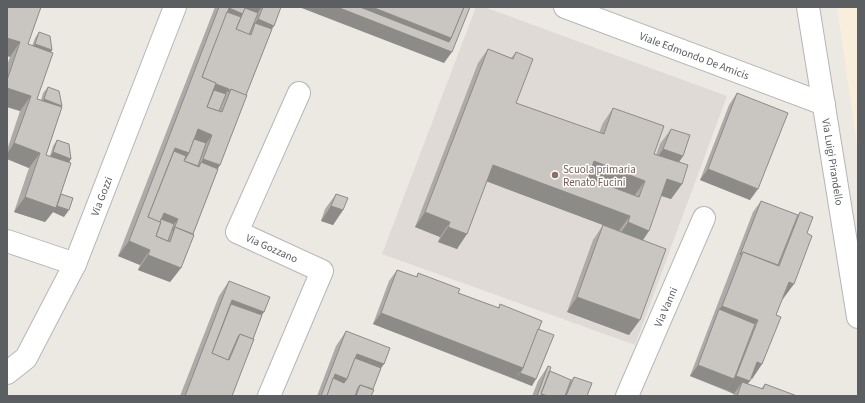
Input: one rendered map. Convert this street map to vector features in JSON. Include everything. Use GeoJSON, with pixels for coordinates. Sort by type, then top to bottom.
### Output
{"type":"FeatureCollection","features":[{"type":"Feature","properties":{"kind":"street","name":"Via Gozzi"},"geometry":{"type":"LineString","coordinates":[[7,373],[26,358],[75,264],[174,7]]}},
{"type":"Feature","properties":{"kind":"street","name":"Viale Edmondo De Amicis"},"geometry":{"type":"LineString","coordinates":[[565,7],[824,104]]}},
{"type":"Feature","properties":{"kind":"street","name":"Via Luigi Pirandello"},"geometry":{"type":"LineString","coordinates":[[808,7],[858,318]]}},
{"type":"Feature","properties":{"kind":"street","name":"Via Gozzano"},"geometry":{"type":"LineString","coordinates":[[270,396],[322,270],[237,232],[299,93]]}},
{"type":"Feature","properties":{"kind":"street","name":"Via Vanni"},"geometry":{"type":"LineString","coordinates":[[627,396],[704,218]]}},
{"type":"Feature","properties":{"kind":"street"},"geometry":{"type":"LineString","coordinates":[[7,241],[75,264]]}},
{"type":"Feature","properties":{"kind":"shaded area","name":"Scuola primaria Renato Fucini"},"geometry":{"type":"Polygon","coordinates":[[[476,7],[484,7],[727,96],[635,345],[382,254],[476,7]]]}},
{"type":"Feature","properties":{"kind":"shaded area"},"geometry":{"type":"Polygon","coordinates":[[[837,7],[858,7],[858,151],[837,7]]]}},
{"type":"Feature","properties":{"kind":"building"},"geometry":{"type":"Polygon","coordinates":[[[7,7],[41,7],[28,44],[53,53],[37,99],[62,107],[46,155],[71,163],[56,208],[25,197],[40,153],[14,143],[31,96],[7,88],[7,80],[20,42],[7,38],[7,7]]]}},
{"type":"Feature","properties":{"kind":"building"},"geometry":{"type":"Polygon","coordinates":[[[219,7],[246,7],[243,14],[229,8],[202,77],[216,83],[207,107],[222,112],[231,89],[247,95],[220,165],[203,159],[212,135],[198,129],[189,153],[175,148],[148,217],[161,222],[156,236],[170,242],[175,227],[194,235],[181,268],[148,255],[150,250],[129,241],[219,7]]]}},
{"type":"Feature","properties":{"kind":"building"},"geometry":{"type":"Polygon","coordinates":[[[263,7],[281,7],[274,26],[258,19],[263,7]]]}},
{"type":"Feature","properties":{"kind":"building"},"geometry":{"type":"Polygon","coordinates":[[[337,7],[360,7],[449,42],[464,7],[470,7],[452,52],[337,7]]]}},
{"type":"Feature","properties":{"kind":"building"},"geometry":{"type":"Polygon","coordinates":[[[372,7],[464,7],[451,38],[372,7]]]}},
{"type":"Feature","properties":{"kind":"building"},"geometry":{"type":"Polygon","coordinates":[[[245,8],[258,13],[249,35],[236,29],[245,8]]]}},
{"type":"Feature","properties":{"kind":"building"},"geometry":{"type":"Polygon","coordinates":[[[227,12],[241,17],[236,29],[251,35],[255,23],[272,29],[246,95],[231,89],[228,92],[229,89],[202,77],[227,12]]]}},
{"type":"Feature","properties":{"kind":"building"},"geometry":{"type":"Polygon","coordinates":[[[39,32],[50,36],[52,50],[35,44],[39,32]]]}},
{"type":"Feature","properties":{"kind":"building"},"geometry":{"type":"Polygon","coordinates":[[[488,49],[513,59],[516,52],[533,59],[516,103],[604,134],[613,108],[664,126],[654,154],[688,165],[682,184],[667,179],[649,231],[628,222],[630,216],[493,165],[467,234],[448,227],[450,222],[425,212],[488,49]],[[594,161],[588,178],[639,197],[645,181],[594,161]]]}},
{"type":"Feature","properties":{"kind":"building"},"geometry":{"type":"Polygon","coordinates":[[[48,87],[59,91],[62,106],[44,99],[48,87]]]}},
{"type":"Feature","properties":{"kind":"building"},"geometry":{"type":"Polygon","coordinates":[[[214,90],[226,94],[219,111],[207,107],[214,90]]]}},
{"type":"Feature","properties":{"kind":"building"},"geometry":{"type":"Polygon","coordinates":[[[737,93],[788,113],[758,189],[708,169],[737,93]]]}},
{"type":"Feature","properties":{"kind":"building"},"geometry":{"type":"Polygon","coordinates":[[[671,129],[690,135],[683,156],[663,149],[671,129]]]}},
{"type":"Feature","properties":{"kind":"building"},"geometry":{"type":"Polygon","coordinates":[[[194,139],[206,143],[198,166],[184,161],[189,153],[194,139]]]}},
{"type":"Feature","properties":{"kind":"building"},"geometry":{"type":"Polygon","coordinates":[[[57,140],[69,144],[71,159],[53,152],[57,140]]]}},
{"type":"Feature","properties":{"kind":"building"},"geometry":{"type":"Polygon","coordinates":[[[174,151],[186,156],[184,161],[199,167],[201,162],[218,169],[193,234],[175,227],[173,231],[178,219],[164,213],[160,222],[148,217],[174,151]]]}},
{"type":"Feature","properties":{"kind":"building"},"geometry":{"type":"Polygon","coordinates":[[[61,194],[73,198],[69,210],[57,206],[61,194]]]}},
{"type":"Feature","properties":{"kind":"building"},"geometry":{"type":"Polygon","coordinates":[[[336,194],[348,198],[343,210],[331,206],[336,194]]]}},
{"type":"Feature","properties":{"kind":"building"},"geometry":{"type":"Polygon","coordinates":[[[761,201],[798,215],[778,265],[743,252],[740,255],[761,201]]]}},
{"type":"Feature","properties":{"kind":"building"},"geometry":{"type":"Polygon","coordinates":[[[800,212],[813,217],[807,233],[812,236],[794,284],[789,282],[776,315],[781,317],[762,364],[757,362],[750,381],[736,376],[758,320],[722,306],[743,252],[779,266],[800,212]]]}},
{"type":"Feature","properties":{"kind":"building"},"geometry":{"type":"Polygon","coordinates":[[[161,219],[174,224],[168,241],[156,236],[161,219]]]}},
{"type":"Feature","properties":{"kind":"building"},"geometry":{"type":"Polygon","coordinates":[[[603,225],[666,249],[640,320],[577,297],[603,225]]]}},
{"type":"Feature","properties":{"kind":"building"},"geometry":{"type":"Polygon","coordinates":[[[397,270],[417,277],[418,273],[460,289],[458,293],[499,308],[500,304],[542,321],[523,368],[381,313],[397,270]]]}},
{"type":"Feature","properties":{"kind":"building"},"geometry":{"type":"Polygon","coordinates":[[[229,281],[270,297],[264,312],[232,300],[212,353],[229,360],[240,334],[254,339],[232,396],[185,396],[229,281]]]}},
{"type":"Feature","properties":{"kind":"building"},"geometry":{"type":"Polygon","coordinates":[[[231,304],[262,315],[253,339],[240,334],[228,360],[212,353],[231,304]]]}},
{"type":"Feature","properties":{"kind":"building"},"geometry":{"type":"Polygon","coordinates":[[[719,309],[755,324],[734,379],[698,365],[719,309]]]}},
{"type":"Feature","properties":{"kind":"building"},"geometry":{"type":"Polygon","coordinates":[[[538,329],[554,335],[536,379],[520,373],[538,329]]]}},
{"type":"Feature","properties":{"kind":"building"},"geometry":{"type":"Polygon","coordinates":[[[346,331],[390,348],[384,364],[357,354],[347,379],[335,374],[327,396],[321,396],[346,331]]]}},
{"type":"Feature","properties":{"kind":"building"},"geometry":{"type":"Polygon","coordinates":[[[355,358],[381,368],[373,389],[360,385],[355,396],[327,396],[333,378],[344,383],[347,379],[355,358]]]}},
{"type":"Feature","properties":{"kind":"building"},"geometry":{"type":"Polygon","coordinates":[[[548,366],[551,367],[541,394],[548,396],[537,396],[548,366]]]}},
{"type":"Feature","properties":{"kind":"building"},"geometry":{"type":"Polygon","coordinates":[[[550,371],[571,380],[565,396],[548,396],[541,394],[550,371]]]}},
{"type":"Feature","properties":{"kind":"building"},"geometry":{"type":"Polygon","coordinates":[[[574,377],[592,383],[587,396],[566,396],[574,377]]]}},
{"type":"Feature","properties":{"kind":"building"},"geometry":{"type":"Polygon","coordinates":[[[742,382],[763,389],[765,384],[797,396],[737,396],[742,382]]]}},
{"type":"Feature","properties":{"kind":"building"},"geometry":{"type":"Polygon","coordinates":[[[360,385],[374,390],[371,396],[356,396],[360,385]]]}},
{"type":"Feature","properties":{"kind":"place","name":"Scuola primaria Renato Fucini"},"geometry":{"type":"Point","coordinates":[555,175]}}]}
